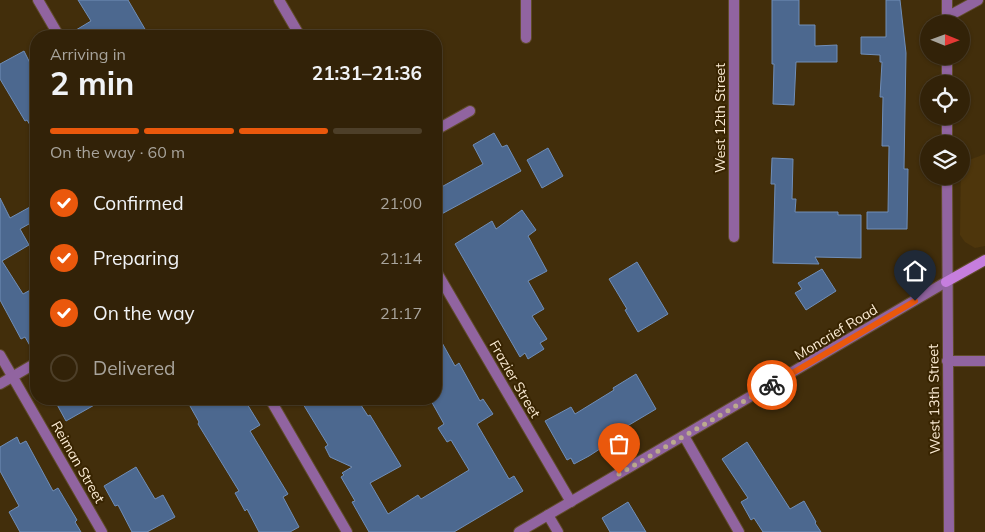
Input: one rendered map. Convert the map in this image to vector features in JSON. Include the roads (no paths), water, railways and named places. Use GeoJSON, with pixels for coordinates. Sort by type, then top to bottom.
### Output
{"type":"FeatureCollection","features":[{"type":"Feature","properties":{"kind":"main road","name":"Moncrief Road"},"geometry":{"type":"LineString","coordinates":[[946,282],[985,260]]}},
{"type":"Feature","properties":{"kind":"street"},"geometry":{"type":"LineString","coordinates":[[38,0],[56,30]]}},
{"type":"Feature","properties":{"kind":"street"},"geometry":{"type":"LineString","coordinates":[[279,0],[296,30]]}},
{"type":"Feature","properties":{"kind":"street"},"geometry":{"type":"LineString","coordinates":[[526,0],[526,38]]}},
{"type":"Feature","properties":{"kind":"street","name":"West 12th Street"},"geometry":{"type":"LineString","coordinates":[[734,0],[734,237]]}},
{"type":"Feature","properties":{"kind":"street"},"geometry":{"type":"LineString","coordinates":[[947,0],[947,15]]}},
{"type":"Feature","properties":{"kind":"street"},"geometry":{"type":"LineString","coordinates":[[956,15],[978,0]]}},
{"type":"Feature","properties":{"kind":"street"},"geometry":{"type":"LineString","coordinates":[[442,127],[470,111]]}},
{"type":"Feature","properties":{"kind":"street","name":"West 13th Street"},"geometry":{"type":"LineString","coordinates":[[947,185],[949,532]]}},
{"type":"Feature","properties":{"kind":"street","name":"Frazier Street"},"geometry":{"type":"LineString","coordinates":[[442,281],[570,502]]}},
{"type":"Feature","properties":{"kind":"street","name":"Moncrief Road"},"geometry":{"type":"LineString","coordinates":[[519,532],[946,282]]}},
{"type":"Feature","properties":{"kind":"street","name":"Reiman Street"},"geometry":{"type":"LineString","coordinates":[[0,355],[102,532]]}},
{"type":"Feature","properties":{"kind":"street"},"geometry":{"type":"LineString","coordinates":[[947,361],[985,361]]}},
{"type":"Feature","properties":{"kind":"street"},"geometry":{"type":"LineString","coordinates":[[0,384],[30,366]]}},
{"type":"Feature","properties":{"kind":"street"},"geometry":{"type":"LineString","coordinates":[[273,405],[347,532]]}},
{"type":"Feature","properties":{"kind":"street"},"geometry":{"type":"LineString","coordinates":[[684,436],[739,532]]}},
{"type":"Feature","properties":{"kind":"street"},"geometry":{"type":"LineString","coordinates":[[548,515],[558,532]]}}]}
